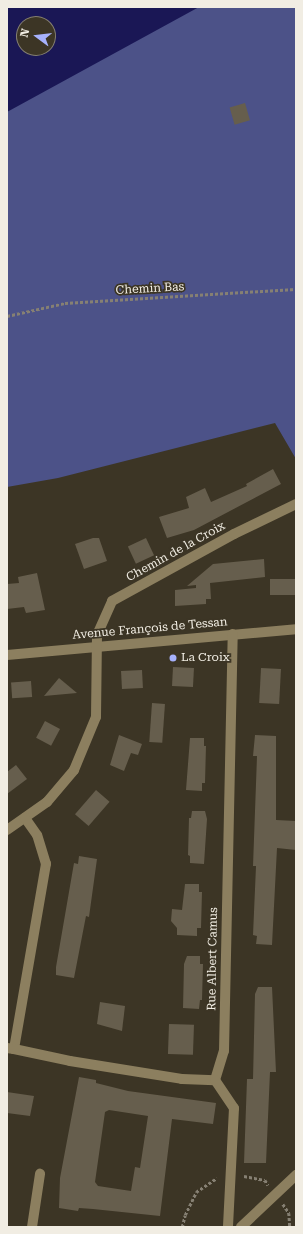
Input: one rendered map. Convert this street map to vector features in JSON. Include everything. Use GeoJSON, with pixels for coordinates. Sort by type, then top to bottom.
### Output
{"type":"FeatureCollection","features":[{"type":"Feature","properties":{"kind":"street","name":"Chemin de la Croix"},"geometry":{"type":"LineString","coordinates":[[7,830],[47,802],[77,764],[96,717],[97,635],[112,601],[234,534],[296,504]]}},
{"type":"Feature","properties":{"kind":"street","name":"Avenue François de Tessan"},"geometry":{"type":"LineString","coordinates":[[7,655],[296,629]]}},
{"type":"Feature","properties":{"kind":"street","name":"Rue Albert Camus"},"geometry":{"type":"LineString","coordinates":[[215,1080],[224,1051],[233,634]]}},
{"type":"Feature","properties":{"kind":"street"},"geometry":{"type":"LineString","coordinates":[[26,818],[37,835],[46,864],[11,1048],[70,1061],[182,1079],[215,1080],[234,1108],[228,1227]]}},
{"type":"Feature","properties":{"kind":"street"},"geometry":{"type":"LineString","coordinates":[[32,1227],[40,1174]]}},
{"type":"Feature","properties":{"kind":"street"},"geometry":{"type":"LineString","coordinates":[[241,1227],[296,1175]]}},
{"type":"Feature","properties":{"kind":"path","name":"Chemin Bas"},"geometry":{"type":"LineString","coordinates":[[7,316],[65,303],[296,289]]}},
{"type":"Feature","properties":{"kind":"shaded area"},"geometry":{"type":"Polygon","coordinates":[[[7,7],[199,7],[7,112],[7,7]]]}},
{"type":"Feature","properties":{"kind":"shaded area"},"geometry":{"type":"Polygon","coordinates":[[[168,7],[296,7],[296,459],[275,423],[58,478],[7,487],[7,92],[168,7]]]}},
{"type":"Feature","properties":{"kind":"building"},"geometry":{"type":"Polygon","coordinates":[[[245,103],[250,120],[235,125],[230,107],[245,103]]]}},
{"type":"Feature","properties":{"kind":"building"},"geometry":{"type":"Polygon","coordinates":[[[273,469],[281,484],[194,530],[167,538],[159,517],[189,508],[186,497],[205,488],[211,502],[247,486],[246,484],[273,469]]]}},
{"type":"Feature","properties":{"kind":"building"},"geometry":{"type":"Polygon","coordinates":[[[93,538],[99,538],[107,561],[84,569],[75,544],[93,538]]]}},
{"type":"Feature","properties":{"kind":"building"},"geometry":{"type":"Polygon","coordinates":[[[146,538],[154,555],[136,564],[128,546],[146,538]]]}},
{"type":"Feature","properties":{"kind":"building"},"geometry":{"type":"Polygon","coordinates":[[[264,559],[265,577],[210,583],[211,599],[206,599],[206,604],[175,606],[175,590],[196,588],[196,585],[187,586],[213,564],[264,559]]]}},
{"type":"Feature","properties":{"kind":"building"},"geometry":{"type":"Polygon","coordinates":[[[37,573],[45,610],[26,613],[24,607],[7,609],[7,584],[19,583],[18,577],[37,573]]]}},
{"type":"Feature","properties":{"kind":"building"},"geometry":{"type":"Polygon","coordinates":[[[270,579],[296,579],[296,595],[270,595],[270,579]]]}},
{"type":"Feature","properties":{"kind":"building"},"geometry":{"type":"Polygon","coordinates":[[[173,667],[194,668],[193,687],[172,686],[173,667]]]}},
{"type":"Feature","properties":{"kind":"building"},"geometry":{"type":"Polygon","coordinates":[[[261,668],[281,669],[279,704],[259,703],[261,668]]]}},
{"type":"Feature","properties":{"kind":"building"},"geometry":{"type":"Polygon","coordinates":[[[142,670],[143,688],[122,689],[121,671],[142,670]]]}},
{"type":"Feature","properties":{"kind":"building"},"geometry":{"type":"Polygon","coordinates":[[[59,678],[77,693],[44,696],[59,678]]]}},
{"type":"Feature","properties":{"kind":"building"},"geometry":{"type":"Polygon","coordinates":[[[31,681],[32,697],[12,698],[11,682],[31,681]]]}},
{"type":"Feature","properties":{"kind":"building"},"geometry":{"type":"Polygon","coordinates":[[[152,703],[165,704],[162,743],[149,742],[152,703]]]}},
{"type":"Feature","properties":{"kind":"building"},"geometry":{"type":"Polygon","coordinates":[[[45,721],[60,729],[51,746],[36,738],[45,721]]]}},
{"type":"Feature","properties":{"kind":"building"},"geometry":{"type":"Polygon","coordinates":[[[119,735],[142,744],[138,755],[131,753],[124,771],[110,765],[119,735]]]}},
{"type":"Feature","properties":{"kind":"building"},"geometry":{"type":"Polygon","coordinates":[[[255,735],[276,736],[276,820],[296,821],[296,850],[277,848],[272,945],[256,944],[257,936],[253,935],[256,866],[253,866],[257,756],[253,756],[255,735]]]}},
{"type":"Feature","properties":{"kind":"building"},"geometry":{"type":"Polygon","coordinates":[[[190,738],[204,738],[204,746],[206,746],[205,783],[202,783],[202,791],[186,790],[190,738]]]}},
{"type":"Feature","properties":{"kind":"building"},"geometry":{"type":"Polygon","coordinates":[[[16,765],[27,779],[7,794],[7,772],[16,765]]]}},
{"type":"Feature","properties":{"kind":"building"},"geometry":{"type":"Polygon","coordinates":[[[96,790],[110,802],[89,826],[75,814],[96,790]]]}},
{"type":"Feature","properties":{"kind":"building"},"geometry":{"type":"Polygon","coordinates":[[[192,811],[205,811],[207,819],[204,864],[190,863],[190,856],[188,855],[189,818],[191,818],[192,811]]]}},
{"type":"Feature","properties":{"kind":"building"},"geometry":{"type":"Polygon","coordinates":[[[79,856],[97,859],[89,917],[86,916],[74,978],[56,975],[56,967],[74,863],[78,864],[79,856]]]}},
{"type":"Feature","properties":{"kind":"building"},"geometry":{"type":"Polygon","coordinates":[[[185,884],[199,884],[199,892],[202,892],[201,928],[197,928],[197,936],[177,935],[177,928],[171,921],[172,909],[182,910],[185,884]]]}},
{"type":"Feature","properties":{"kind":"building"},"geometry":{"type":"Polygon","coordinates":[[[187,956],[200,956],[200,964],[203,964],[202,1000],[200,1000],[199,1009],[183,1008],[184,964],[187,956]]]}},
{"type":"Feature","properties":{"kind":"building"},"geometry":{"type":"Polygon","coordinates":[[[258,987],[272,987],[276,1072],[270,1072],[266,1163],[244,1163],[247,1079],[253,1079],[255,994],[258,987]]]}},
{"type":"Feature","properties":{"kind":"building"},"geometry":{"type":"Polygon","coordinates":[[[100,1002],[125,1006],[122,1031],[97,1024],[100,1002]]]}},
{"type":"Feature","properties":{"kind":"building"},"geometry":{"type":"Polygon","coordinates":[[[169,1024],[194,1025],[193,1055],[168,1054],[169,1024]]]}},
{"type":"Feature","properties":{"kind":"building"},"geometry":{"type":"Polygon","coordinates":[[[79,1077],[96,1080],[96,1083],[128,1091],[216,1103],[213,1124],[172,1119],[160,1216],[93,1209],[79,1208],[78,1211],[59,1208],[60,1178],[79,1077]],[[109,1110],[105,1112],[95,1182],[98,1186],[131,1191],[135,1167],[140,1168],[148,1116],[109,1110]]]}},
{"type":"Feature","properties":{"kind":"building"},"geometry":{"type":"Polygon","coordinates":[[[7,1092],[34,1096],[30,1116],[7,1113],[7,1092]]]}},
{"type":"Feature","properties":{"kind":"place","name":"La Croix"},"geometry":{"type":"Point","coordinates":[173,658]}}]}
